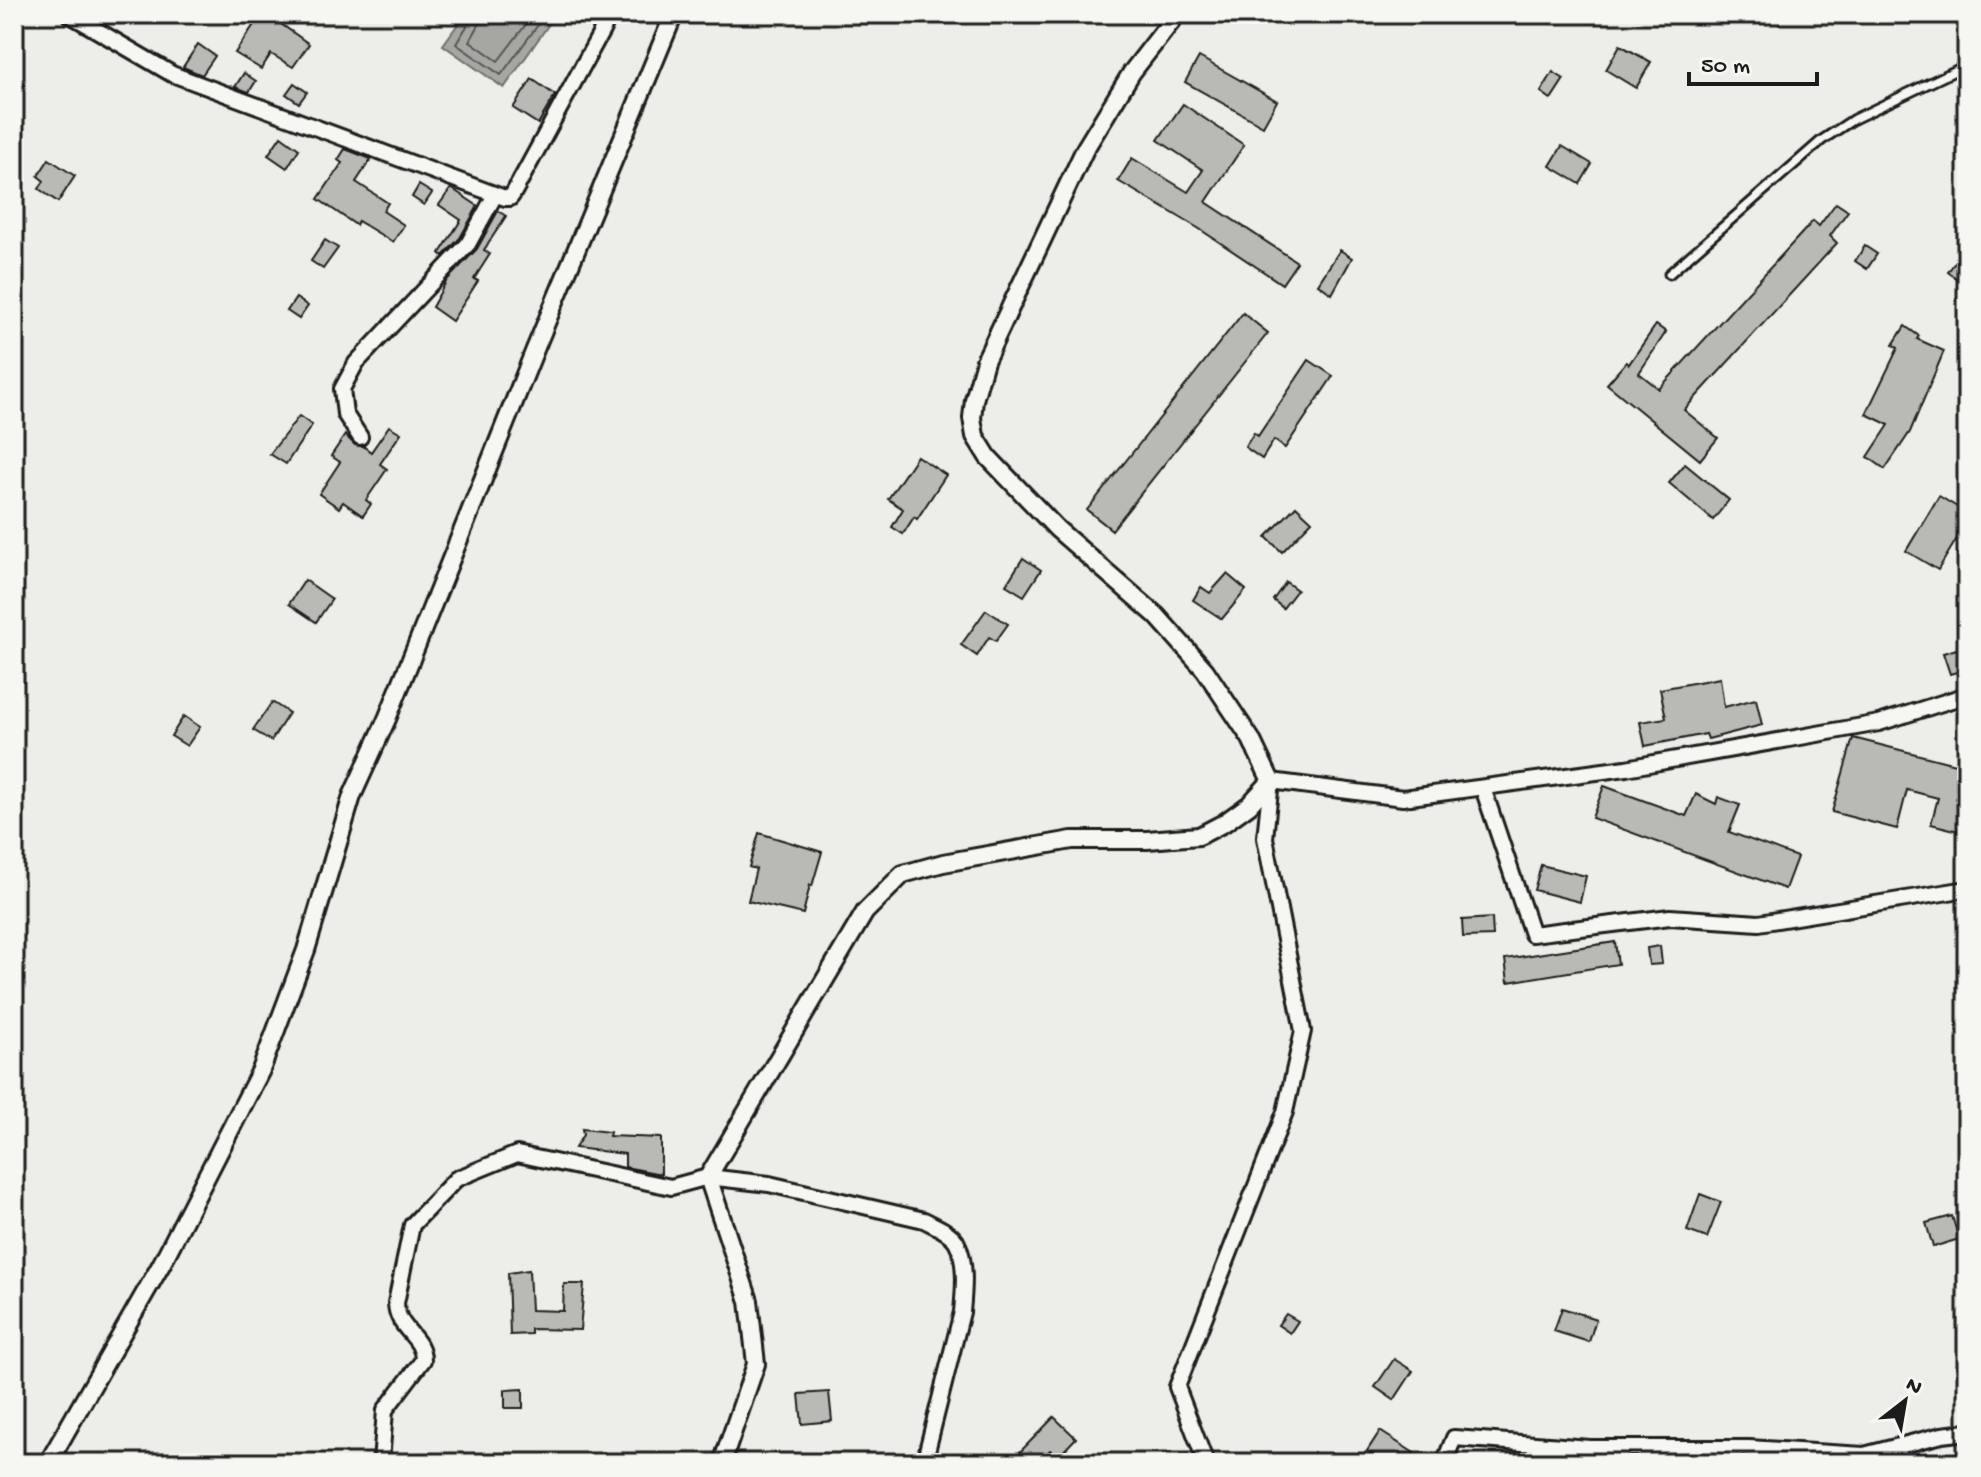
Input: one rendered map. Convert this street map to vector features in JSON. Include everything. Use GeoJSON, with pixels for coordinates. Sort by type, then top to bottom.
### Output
{"type":"FeatureCollection","features":[{"type":"Feature","properties":{"kind":"street"},"geometry":{"type":"LineString","coordinates":[[69,14],[172,74],[505,198],[513,194],[611,14]]}},
{"type":"Feature","properties":{"kind":"street"},"geometry":{"type":"LineString","coordinates":[[48,1463],[161,1265],[261,1070],[306,950],[352,796],[387,719],[674,14]]}},
{"type":"Feature","properties":{"kind":"street"},"geometry":{"type":"LineString","coordinates":[[1177,14],[1132,72],[1085,149],[985,361],[972,418],[975,436],[988,457],[1057,529],[1157,616],[1205,670],[1251,739],[1271,781],[1265,838],[1303,1031],[1285,1112],[1177,1387],[1206,1463]]}},
{"type":"Feature","properties":{"kind":"street"},"geometry":{"type":"LineString","coordinates":[[360,437],[345,414],[342,389],[356,363],[468,244],[495,195]]}},
{"type":"Feature","properties":{"kind":"street"},"geometry":{"type":"LineString","coordinates":[[1271,781],[1403,798],[1626,768],[1879,723],[1967,695]]}},
{"type":"Feature","properties":{"kind":"street"},"geometry":{"type":"LineString","coordinates":[[722,1463],[756,1364],[749,1301],[708,1177],[865,912],[903,874],[943,863],[1072,840],[1199,836],[1249,805],[1271,781]]}},
{"type":"Feature","properties":{"kind":"street"},"geometry":{"type":"LineString","coordinates":[[1483,788],[1532,934],[1670,917],[1759,923],[1967,889]]}},
{"type":"Feature","properties":{"kind":"street"},"geometry":{"type":"LineString","coordinates":[[381,1463],[385,1410],[423,1360],[423,1350],[396,1316],[412,1225],[456,1179],[517,1154],[671,1187],[708,1177],[769,1184],[924,1220],[946,1232],[957,1242],[964,1286],[962,1312],[924,1463]]}},
{"type":"Feature","properties":{"kind":"street"},"geometry":{"type":"LineString","coordinates":[[1444,1463],[1454,1438],[1590,1448],[1749,1448],[1864,1455],[1942,1435],[1967,1432]]}},
{"type":"Feature","properties":{"kind":"lane"},"geometry":{"type":"LineString","coordinates":[[1669,274],[1822,140],[1854,119],[1967,65]]}},
{"type":"Feature","properties":{"kind":"water"},"geometry":{"type":"Polygon","coordinates":[[[465,14],[556,14],[504,88],[443,45],[465,14]]]}},
{"type":"Feature","properties":{"kind":"building"},"geometry":{"type":"Polygon","coordinates":[[[242,14],[267,14],[309,44],[293,67],[271,54],[261,69],[235,53],[255,23],[242,14]]]}},
{"type":"Feature","properties":{"kind":"building"},"geometry":{"type":"Polygon","coordinates":[[[198,44],[215,56],[202,75],[183,67],[198,44]]]}},
{"type":"Feature","properties":{"kind":"building"},"geometry":{"type":"Polygon","coordinates":[[[1620,45],[1651,62],[1636,88],[1606,70],[1620,45]]]}},
{"type":"Feature","properties":{"kind":"building"},"geometry":{"type":"Polygon","coordinates":[[[1199,57],[1277,101],[1263,126],[1185,82],[1199,57]]]}},
{"type":"Feature","properties":{"kind":"building"},"geometry":{"type":"Polygon","coordinates":[[[1553,72],[1564,79],[1551,99],[1541,92],[1553,72]]]}},
{"type":"Feature","properties":{"kind":"building"},"geometry":{"type":"Polygon","coordinates":[[[244,73],[256,81],[249,92],[235,87],[244,73]]]}},
{"type":"Feature","properties":{"kind":"building"},"geometry":{"type":"Polygon","coordinates":[[[532,79],[555,95],[538,124],[513,108],[532,79]]]}},
{"type":"Feature","properties":{"kind":"building"},"geometry":{"type":"Polygon","coordinates":[[[294,83],[307,92],[299,103],[286,94],[294,83]]]}},
{"type":"Feature","properties":{"kind":"building"},"geometry":{"type":"Polygon","coordinates":[[[1183,104],[1244,145],[1206,202],[1297,262],[1282,284],[1198,228],[1118,181],[1132,158],[1188,192],[1203,170],[1158,140],[1183,104]]]}},
{"type":"Feature","properties":{"kind":"building"},"geometry":{"type":"Polygon","coordinates":[[[281,136],[299,149],[287,168],[268,155],[281,136]]]}},
{"type":"Feature","properties":{"kind":"building"},"geometry":{"type":"Polygon","coordinates":[[[1562,146],[1592,164],[1580,184],[1550,166],[1562,146]]]}},
{"type":"Feature","properties":{"kind":"building"},"geometry":{"type":"Polygon","coordinates":[[[345,149],[371,159],[356,182],[388,203],[383,211],[404,225],[393,242],[358,221],[356,225],[318,199],[342,163],[338,160],[345,149]]]}},
{"type":"Feature","properties":{"kind":"building"},"geometry":{"type":"Polygon","coordinates":[[[49,159],[75,176],[58,202],[39,189],[44,181],[38,176],[49,159]]]}},
{"type":"Feature","properties":{"kind":"building"},"geometry":{"type":"Polygon","coordinates":[[[419,185],[432,193],[424,205],[412,197],[419,185]]]}},
{"type":"Feature","properties":{"kind":"building"},"geometry":{"type":"Polygon","coordinates":[[[451,188],[478,206],[460,238],[443,256],[440,253],[461,220],[439,205],[451,188]]]}},
{"type":"Feature","properties":{"kind":"building"},"geometry":{"type":"Polygon","coordinates":[[[1836,203],[1848,211],[1830,236],[1837,243],[1684,410],[1718,438],[1700,460],[1607,384],[1626,362],[1629,364],[1656,325],[1666,332],[1639,373],[1659,389],[1813,221],[1819,226],[1836,203]]]}},
{"type":"Feature","properties":{"kind":"building"},"geometry":{"type":"Polygon","coordinates":[[[498,211],[506,216],[484,250],[490,254],[474,279],[478,281],[452,321],[432,307],[447,280],[477,249],[498,211]]]}},
{"type":"Feature","properties":{"kind":"building"},"geometry":{"type":"Polygon","coordinates":[[[325,240],[338,248],[323,269],[311,261],[325,240]]]}},
{"type":"Feature","properties":{"kind":"building"},"geometry":{"type":"Polygon","coordinates":[[[1865,246],[1877,254],[1867,269],[1855,261],[1865,246]]]}},
{"type":"Feature","properties":{"kind":"building"},"geometry":{"type":"Polygon","coordinates":[[[1340,250],[1352,258],[1332,294],[1318,284],[1340,250]]]}},
{"type":"Feature","properties":{"kind":"building"},"geometry":{"type":"Polygon","coordinates":[[[1959,257],[1967,263],[1967,286],[1948,272],[1959,257]]]}},
{"type":"Feature","properties":{"kind":"building"},"geometry":{"type":"Polygon","coordinates":[[[296,298],[308,306],[299,319],[287,311],[296,298]]]}},
{"type":"Feature","properties":{"kind":"building"},"geometry":{"type":"Polygon","coordinates":[[[1243,313],[1268,333],[1112,530],[1087,510],[1243,313]]]}},
{"type":"Feature","properties":{"kind":"building"},"geometry":{"type":"Polygon","coordinates":[[[1905,326],[1919,336],[1917,339],[1944,351],[1910,432],[1885,469],[1868,457],[1889,425],[1866,414],[1898,348],[1893,345],[1905,326]]]}},
{"type":"Feature","properties":{"kind":"building"},"geometry":{"type":"Polygon","coordinates":[[[1309,360],[1333,376],[1285,448],[1274,440],[1262,459],[1245,447],[1254,433],[1258,436],[1309,360]]]}},
{"type":"Feature","properties":{"kind":"building"},"geometry":{"type":"Polygon","coordinates":[[[299,416],[312,425],[286,464],[270,454],[299,416]]]}},
{"type":"Feature","properties":{"kind":"building"},"geometry":{"type":"Polygon","coordinates":[[[389,426],[401,433],[380,464],[387,469],[366,500],[371,504],[363,516],[343,502],[339,508],[319,494],[340,462],[331,456],[345,435],[355,445],[371,452],[389,426]]]}},
{"type":"Feature","properties":{"kind":"building"},"geometry":{"type":"Polygon","coordinates":[[[917,456],[946,475],[917,519],[914,517],[903,534],[892,527],[903,509],[888,499],[917,456]]]}},
{"type":"Feature","properties":{"kind":"building"},"geometry":{"type":"Polygon","coordinates":[[[1685,464],[1729,500],[1713,520],[1669,483],[1685,464]]]}},
{"type":"Feature","properties":{"kind":"building"},"geometry":{"type":"Polygon","coordinates":[[[1939,496],[1967,513],[1967,522],[1938,570],[1906,551],[1939,496]]]}},
{"type":"Feature","properties":{"kind":"building"},"geometry":{"type":"Polygon","coordinates":[[[1296,506],[1312,521],[1282,552],[1266,537],[1296,506]]]}},
{"type":"Feature","properties":{"kind":"building"},"geometry":{"type":"Polygon","coordinates":[[[1023,558],[1041,570],[1024,596],[1006,585],[1023,558]]]}},
{"type":"Feature","properties":{"kind":"building"},"geometry":{"type":"Polygon","coordinates":[[[1227,574],[1246,590],[1222,619],[1193,600],[1201,587],[1210,593],[1227,574]]]}},
{"type":"Feature","properties":{"kind":"building"},"geometry":{"type":"Polygon","coordinates":[[[305,580],[332,599],[316,622],[289,604],[305,580]]]}},
{"type":"Feature","properties":{"kind":"building"},"geometry":{"type":"Polygon","coordinates":[[[1286,582],[1297,590],[1283,608],[1273,600],[1286,582]]]}},
{"type":"Feature","properties":{"kind":"building"},"geometry":{"type":"Polygon","coordinates":[[[986,610],[1008,624],[996,641],[989,637],[977,656],[961,645],[986,610]]]}},
{"type":"Feature","properties":{"kind":"building"},"geometry":{"type":"Polygon","coordinates":[[[1967,646],[1967,669],[1950,674],[1943,653],[1967,646]]]}},
{"type":"Feature","properties":{"kind":"building"},"geometry":{"type":"Polygon","coordinates":[[[1720,678],[1724,707],[1756,699],[1762,725],[1708,739],[1706,734],[1645,746],[1640,722],[1666,718],[1660,689],[1720,678]]]}},
{"type":"Feature","properties":{"kind":"building"},"geometry":{"type":"Polygon","coordinates":[[[272,702],[289,713],[271,741],[253,730],[272,702]]]}},
{"type":"Feature","properties":{"kind":"building"},"geometry":{"type":"Polygon","coordinates":[[[184,716],[200,727],[187,746],[171,736],[184,716]]]}},
{"type":"Feature","properties":{"kind":"building"},"geometry":{"type":"Polygon","coordinates":[[[1853,738],[1967,767],[1967,801],[1959,831],[1931,824],[1938,798],[1907,790],[1897,829],[1832,812],[1853,738]]]}},
{"type":"Feature","properties":{"kind":"building"},"geometry":{"type":"Polygon","coordinates":[[[1604,786],[1686,816],[1696,794],[1716,804],[1718,797],[1740,805],[1729,832],[1797,857],[1785,889],[1592,818],[1604,786]]]}},
{"type":"Feature","properties":{"kind":"building"},"geometry":{"type":"Polygon","coordinates":[[[759,833],[822,852],[803,914],[748,901],[756,869],[749,867],[759,833]]]}},
{"type":"Feature","properties":{"kind":"building"},"geometry":{"type":"Polygon","coordinates":[[[1541,865],[1586,876],[1580,902],[1534,890],[1541,865]]]}},
{"type":"Feature","properties":{"kind":"building"},"geometry":{"type":"Polygon","coordinates":[[[1492,918],[1493,936],[1463,937],[1462,920],[1492,918]]]}},
{"type":"Feature","properties":{"kind":"building"},"geometry":{"type":"Polygon","coordinates":[[[1615,942],[1618,964],[1508,982],[1505,959],[1615,942]]]}},
{"type":"Feature","properties":{"kind":"building"},"geometry":{"type":"Polygon","coordinates":[[[1660,946],[1662,964],[1649,965],[1647,948],[1660,946]]]}},
{"type":"Feature","properties":{"kind":"building"},"geometry":{"type":"Polygon","coordinates":[[[582,1129],[610,1132],[609,1136],[661,1138],[661,1174],[625,1167],[625,1154],[575,1148],[583,1135],[582,1129]]]}},
{"type":"Feature","properties":{"kind":"building"},"geometry":{"type":"Polygon","coordinates":[[[1700,1194],[1721,1202],[1707,1238],[1687,1231],[1700,1194]]]}},
{"type":"Feature","properties":{"kind":"building"},"geometry":{"type":"Polygon","coordinates":[[[1952,1216],[1959,1239],[1933,1247],[1926,1223],[1952,1216]]]}},
{"type":"Feature","properties":{"kind":"building"},"geometry":{"type":"Polygon","coordinates":[[[529,1270],[531,1310],[563,1311],[564,1284],[584,1284],[580,1330],[531,1329],[531,1334],[510,1335],[508,1273],[529,1270]]]}},
{"type":"Feature","properties":{"kind":"building"},"geometry":{"type":"Polygon","coordinates":[[[1562,1308],[1596,1319],[1589,1342],[1554,1331],[1562,1308]]]}},
{"type":"Feature","properties":{"kind":"building"},"geometry":{"type":"Polygon","coordinates":[[[1286,1314],[1298,1321],[1290,1333],[1278,1325],[1286,1314]]]}},
{"type":"Feature","properties":{"kind":"building"},"geometry":{"type":"Polygon","coordinates":[[[1394,1359],[1413,1371],[1394,1400],[1375,1387],[1394,1359]]]}},
{"type":"Feature","properties":{"kind":"building"},"geometry":{"type":"Polygon","coordinates":[[[523,1389],[523,1408],[505,1408],[505,1390],[523,1389]]]}},
{"type":"Feature","properties":{"kind":"building"},"geometry":{"type":"Polygon","coordinates":[[[829,1392],[832,1421],[802,1424],[799,1394],[829,1392]]]}},
{"type":"Feature","properties":{"kind":"building"},"geometry":{"type":"Polygon","coordinates":[[[1054,1417],[1076,1438],[1058,1457],[1050,1450],[1037,1463],[1023,1463],[1016,1456],[1054,1417]]]}},
{"type":"Feature","properties":{"kind":"building"},"geometry":{"type":"Polygon","coordinates":[[[1380,1431],[1414,1453],[1407,1463],[1385,1463],[1367,1451],[1380,1431]]]}}]}
